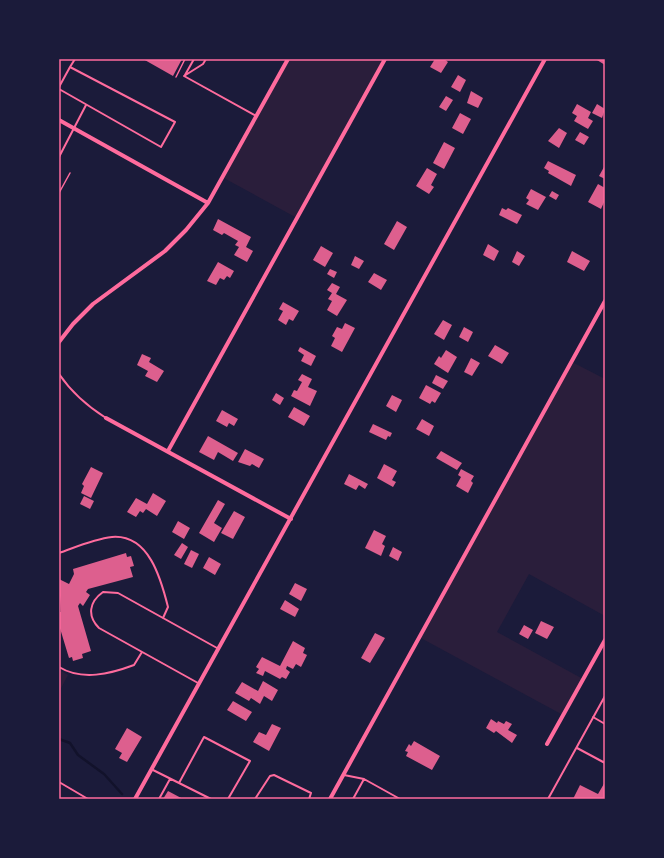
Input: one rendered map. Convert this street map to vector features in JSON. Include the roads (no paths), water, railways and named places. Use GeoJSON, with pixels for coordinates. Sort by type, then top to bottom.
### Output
{"type":"FeatureCollection","features":[{"type":"Feature","properties":{"kind":"street"},"geometry":{"type":"LineString","coordinates":[[59,342],[73,324],[98,300],[165,251],[190,226],[208,203],[288,59]]}},
{"type":"Feature","properties":{"kind":"street"},"geometry":{"type":"LineString","coordinates":[[168,451],[385,59]]}},
{"type":"Feature","properties":{"kind":"street"},"geometry":{"type":"LineString","coordinates":[[135,799],[217,648],[545,59]]}},
{"type":"Feature","properties":{"kind":"street"},"geometry":{"type":"LineString","coordinates":[[59,120],[208,203]]}},
{"type":"Feature","properties":{"kind":"street"},"geometry":{"type":"LineString","coordinates":[[330,799],[605,301]]}},
{"type":"Feature","properties":{"kind":"street"},"geometry":{"type":"LineString","coordinates":[[106,418],[290,519]]}},
{"type":"Feature","properties":{"kind":"street"},"geometry":{"type":"LineString","coordinates":[[547,744],[605,640]]}},
{"type":"Feature","properties":{"kind":"lane"},"geometry":{"type":"LineString","coordinates":[[70,67],[174,122],[161,147],[59,88],[70,67],[75,59]]}},
{"type":"Feature","properties":{"kind":"lane"},"geometry":{"type":"LineString","coordinates":[[184,76],[194,59]]}},
{"type":"Feature","properties":{"kind":"lane"},"geometry":{"type":"LineString","coordinates":[[184,76],[203,64],[206,59]]}},
{"type":"Feature","properties":{"kind":"lane"},"geometry":{"type":"LineString","coordinates":[[184,76],[256,116]]}},
{"type":"Feature","properties":{"kind":"lane"},"geometry":{"type":"LineString","coordinates":[[59,157],[87,105]]}},
{"type":"Feature","properties":{"kind":"lane"},"geometry":{"type":"LineString","coordinates":[[59,374],[71,390],[84,403],[106,418]]}},
{"type":"Feature","properties":{"kind":"lane"},"geometry":{"type":"LineString","coordinates":[[59,553],[113,537],[126,539],[137,544],[147,553],[154,564],[168,607],[163,618]]}},
{"type":"Feature","properties":{"kind":"lane"},"geometry":{"type":"LineString","coordinates":[[198,683],[99,628],[93,622],[90,615],[92,602],[103,592],[114,592],[217,648]]}},
{"type":"Feature","properties":{"kind":"lane"},"geometry":{"type":"LineString","coordinates":[[59,667],[76,675],[101,674],[134,665],[142,652]]}},
{"type":"Feature","properties":{"kind":"lane"},"geometry":{"type":"LineString","coordinates":[[548,799],[605,696]]}},
{"type":"Feature","properties":{"kind":"lane"},"geometry":{"type":"LineString","coordinates":[[593,717],[605,724]]}},
{"type":"Feature","properties":{"kind":"lane"},"geometry":{"type":"LineString","coordinates":[[179,783],[204,737],[250,761],[228,799]]}},
{"type":"Feature","properties":{"kind":"lane"},"geometry":{"type":"LineString","coordinates":[[577,748],[605,763]]}},
{"type":"Feature","properties":{"kind":"lane"},"geometry":{"type":"LineString","coordinates":[[151,769],[211,799]]}},
{"type":"Feature","properties":{"kind":"lane"},"geometry":{"type":"LineString","coordinates":[[255,799],[270,776],[274,775],[311,793],[309,799]]}},
{"type":"Feature","properties":{"kind":"lane"},"geometry":{"type":"LineString","coordinates":[[343,775],[364,779],[400,799]]}},
{"type":"Feature","properties":{"kind":"lane"},"geometry":{"type":"LineString","coordinates":[[159,799],[170,779]]}},
{"type":"Feature","properties":{"kind":"lane"},"geometry":{"type":"LineString","coordinates":[[354,799],[364,779]]}},
{"type":"Feature","properties":{"kind":"lane"},"geometry":{"type":"LineString","coordinates":[[59,782],[88,799]]}},
{"type":"Feature","properties":{"kind":"waterway"},"geometry":{"type":"LineString","coordinates":[[59,739],[70,743],[78,755],[104,774],[122,794]]}}]}
